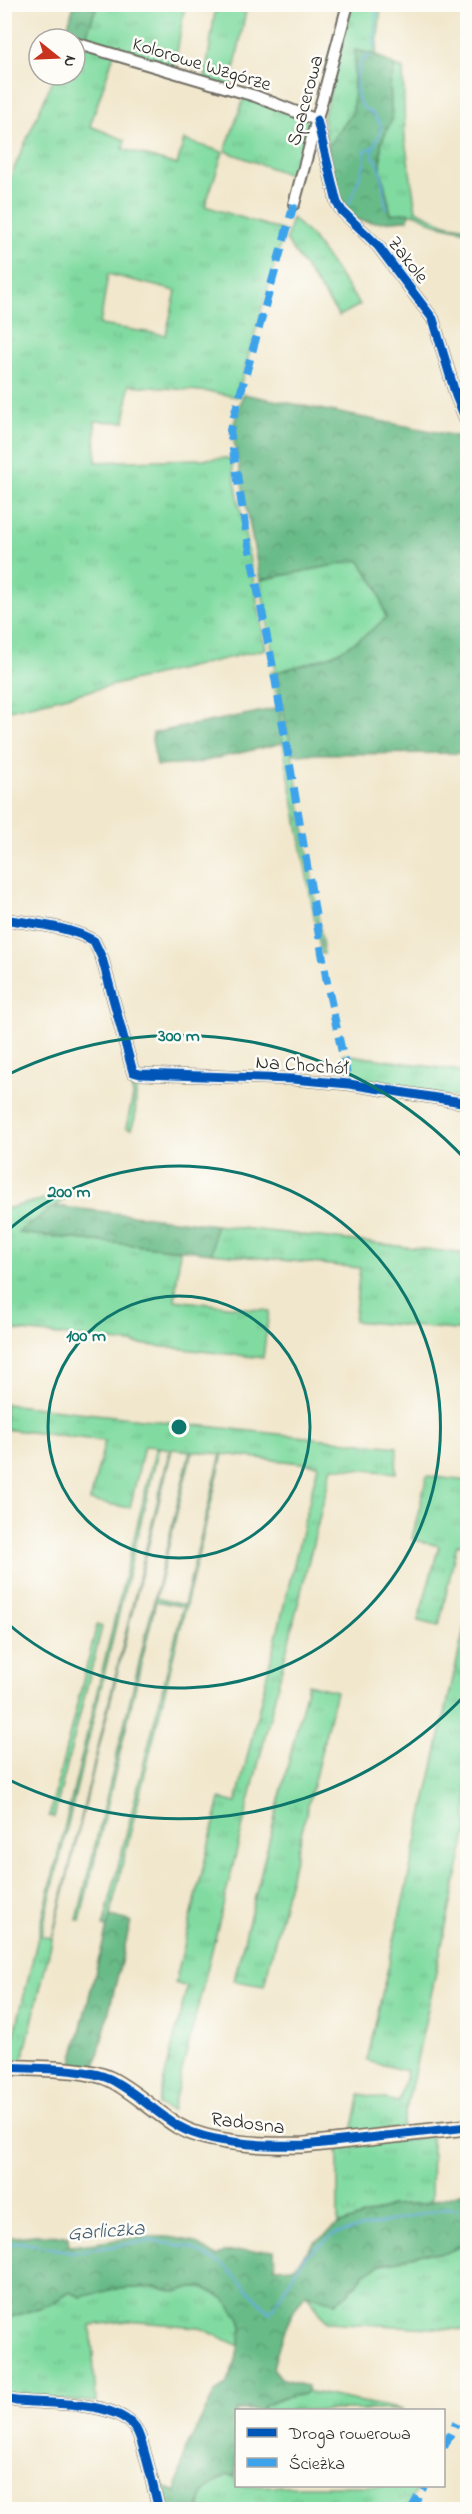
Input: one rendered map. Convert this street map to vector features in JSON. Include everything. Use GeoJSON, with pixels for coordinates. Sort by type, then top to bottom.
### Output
{"type":"FeatureCollection","features":[{"type":"Feature","properties":{"kind":"street","name":"Spacerowa"},"geometry":{"type":"LineString","coordinates":[[294,204],[348,4]]}},
{"type":"Feature","properties":{"kind":"street","name":"Kolorowe Wzgórze"},"geometry":{"type":"LineString","coordinates":[[87,47],[255,96],[317,120]]}},
{"type":"Feature","properties":{"kind":"street","name":"Zakole"},"geometry":{"type":"LineString","coordinates":[[317,120],[337,203],[342,211],[378,246],[433,319],[456,396],[468,425]]}},
{"type":"Feature","properties":{"kind":"street","name":"Na Chochół"},"geometry":{"type":"LineString","coordinates":[[4,919],[81,934],[94,941],[102,957],[133,1072],[292,1079],[349,1084],[468,1103]]}},
{"type":"Feature","properties":{"kind":"street","name":"Radosna"},"geometry":{"type":"LineString","coordinates":[[4,2067],[65,2070],[109,2078],[181,2127],[224,2140],[285,2146],[305,2145],[468,2127]]}},
{"type":"Feature","properties":{"kind":"street"},"geometry":{"type":"LineString","coordinates":[[4,2398],[98,2408],[126,2418],[136,2429],[159,2510]]}},
{"type":"Feature","properties":{"kind":"green space"},"geometry":{"type":"Polygon","coordinates":[[[74,5],[97,5],[87,33],[87,27],[68,27],[74,5]]]}},
{"type":"Feature","properties":{"kind":"green space"},"geometry":{"type":"Polygon","coordinates":[[[97,5],[185,5],[174,70],[115,51],[90,126],[125,140],[123,149],[177,165],[184,140],[223,152],[205,206],[284,231],[237,397],[212,392],[129,385],[125,422],[95,421],[96,462],[231,458],[266,649],[5,711],[5,189],[50,87],[87,87],[87,33],[97,5]],[[108,274],[100,325],[166,335],[176,291],[108,274]]]}},
{"type":"Feature","properties":{"kind":"green space"},"geometry":{"type":"Polygon","coordinates":[[[216,5],[247,5],[231,87],[205,79],[216,5]]]}},
{"type":"Feature","properties":{"kind":"green space"},"geometry":{"type":"Polygon","coordinates":[[[352,5],[381,7],[376,55],[355,50],[353,112],[328,146],[323,118],[352,5]]]}},
{"type":"Feature","properties":{"kind":"green space"},"geometry":{"type":"Polygon","coordinates":[[[355,50],[376,55],[395,66],[390,85],[392,119],[381,143],[381,170],[391,214],[409,212],[408,220],[372,222],[358,220],[347,212],[339,196],[328,146],[353,112],[355,50]]]}},
{"type":"Feature","properties":{"kind":"green space"},"geometry":{"type":"Polygon","coordinates":[[[395,66],[403,68],[405,140],[416,210],[445,224],[467,228],[467,231],[435,224],[417,214],[391,214],[381,170],[381,143],[392,119],[390,85],[395,66]]]}},
{"type":"Feature","properties":{"kind":"green space"},"geometry":{"type":"Polygon","coordinates":[[[246,92],[316,115],[298,178],[225,151],[246,92]]]}},
{"type":"Feature","properties":{"kind":"green space"},"geometry":{"type":"Polygon","coordinates":[[[292,218],[312,237],[360,305],[339,316],[286,240],[292,218]]]}},
{"type":"Feature","properties":{"kind":"green space"},"geometry":{"type":"Polygon","coordinates":[[[243,394],[467,438],[467,753],[292,754],[276,672],[335,653],[360,639],[386,618],[377,587],[359,560],[260,580],[232,430],[243,394]]]}},
{"type":"Feature","properties":{"kind":"green space"},"geometry":{"type":"Polygon","coordinates":[[[359,560],[377,587],[386,618],[352,647],[316,663],[276,673],[292,754],[324,954],[321,954],[271,672],[276,672],[260,580],[359,560]]]}},
{"type":"Feature","properties":{"kind":"green space"},"geometry":{"type":"Polygon","coordinates":[[[279,708],[283,743],[192,764],[157,766],[152,740],[153,733],[279,708]]]}},
{"type":"Feature","properties":{"kind":"green space"},"geometry":{"type":"Polygon","coordinates":[[[343,1054],[467,1072],[467,1099],[350,1082],[343,1054]]]}},
{"type":"Feature","properties":{"kind":"green space"},"geometry":{"type":"Polygon","coordinates":[[[130,1077],[137,1077],[135,1118],[131,1129],[126,1128],[133,1096],[130,1077]]]}},
{"type":"Feature","properties":{"kind":"green space"},"geometry":{"type":"Polygon","coordinates":[[[77,1191],[18,1233],[180,1250],[175,1300],[269,1311],[263,1358],[5,1329],[5,1209],[77,1191]]]}},
{"type":"Feature","properties":{"kind":"green space"},"geometry":{"type":"Polygon","coordinates":[[[55,1206],[215,1225],[212,1253],[17,1233],[55,1206]]]}},
{"type":"Feature","properties":{"kind":"green space"},"geometry":{"type":"Polygon","coordinates":[[[215,1225],[467,1254],[467,1331],[354,1321],[360,1268],[212,1253],[215,1225]]]}},
{"type":"Feature","properties":{"kind":"green space"},"geometry":{"type":"Polygon","coordinates":[[[5,1404],[397,1447],[396,1473],[332,1467],[172,2111],[158,2105],[187,1987],[175,1983],[220,1799],[236,1803],[318,1465],[223,1454],[107,1928],[103,1927],[183,1607],[156,1601],[80,1921],[77,1920],[190,1451],[172,1449],[22,2063],[8,2062],[156,1447],[144,1446],[130,1508],[90,1501],[105,1441],[5,1429],[5,1404]],[[159,1447],[41,1936],[52,1938],[170,1449],[159,1447]],[[192,1451],[156,1598],[184,1605],[221,1454],[192,1451]]]}},
{"type":"Feature","properties":{"kind":"green space"},"geometry":{"type":"Polygon","coordinates":[[[427,1476],[467,1481],[467,1546],[457,1544],[439,1626],[418,1621],[439,1546],[412,1539],[427,1476]]]}},
{"type":"Feature","properties":{"kind":"green space"},"geometry":{"type":"Polygon","coordinates":[[[467,1616],[467,1830],[402,2128],[352,2132],[360,2094],[399,2102],[407,2071],[367,2061],[467,1616]]]}},
{"type":"Feature","properties":{"kind":"green space"},"geometry":{"type":"Polygon","coordinates":[[[97,1625],[102,1627],[54,1817],[49,1816],[97,1625]]]}},
{"type":"Feature","properties":{"kind":"green space"},"geometry":{"type":"Polygon","coordinates":[[[308,1684],[336,1691],[264,1986],[234,1981],[308,1684]]]}},
{"type":"Feature","properties":{"kind":"green space"},"geometry":{"type":"Polygon","coordinates":[[[110,1916],[131,1921],[95,2068],[71,2066],[110,1916]]]}},
{"type":"Feature","properties":{"kind":"green space"},"geometry":{"type":"Polygon","coordinates":[[[432,2136],[431,2200],[424,2204],[391,2206],[338,2225],[338,2149],[432,2136]]]}},
{"type":"Feature","properties":{"kind":"green space"},"geometry":{"type":"Polygon","coordinates":[[[467,2191],[467,2243],[446,2253],[423,2253],[381,2264],[365,2273],[348,2294],[335,2302],[306,2294],[285,2329],[273,2368],[281,2378],[307,2387],[307,2391],[304,2394],[283,2398],[263,2406],[262,2409],[235,2409],[235,2477],[227,2474],[212,2485],[204,2493],[200,2509],[162,2509],[154,2482],[158,2479],[176,2492],[185,2451],[215,2392],[226,2385],[236,2360],[242,2328],[240,2319],[225,2299],[205,2288],[188,2288],[176,2292],[156,2287],[114,2289],[81,2297],[70,2292],[51,2304],[14,2316],[5,2323],[5,2238],[35,2235],[68,2236],[69,2246],[129,2238],[175,2238],[196,2244],[217,2257],[224,2252],[274,2250],[275,2268],[295,2267],[313,2244],[338,2225],[391,2206],[424,2204],[467,2191]]]}},
{"type":"Feature","properties":{"kind":"green space"},"geometry":{"type":"Polygon","coordinates":[[[467,2243],[467,2330],[327,2322],[306,2294],[335,2302],[348,2294],[365,2273],[381,2264],[423,2253],[446,2253],[467,2243]]]}},
{"type":"Feature","properties":{"kind":"green space"},"geometry":{"type":"Polygon","coordinates":[[[156,2287],[176,2292],[188,2288],[205,2288],[225,2299],[240,2319],[242,2328],[239,2346],[198,2327],[128,2321],[91,2325],[96,2402],[39,2399],[5,2393],[5,2323],[14,2316],[51,2304],[70,2292],[81,2297],[114,2289],[156,2287]]]}},
{"type":"Feature","properties":{"kind":"green space"},"geometry":{"type":"Polygon","coordinates":[[[307,2391],[398,2409],[263,2409],[263,2406],[283,2398],[304,2394],[307,2391]]]}},
{"type":"Feature","properties":{"kind":"green space"},"geometry":{"type":"Polygon","coordinates":[[[227,2474],[235,2477],[235,2487],[418,2487],[408,2506],[430,2509],[200,2510],[204,2493],[227,2474]]]}},
{"type":"Feature","properties":{"kind":"waterway"},"geometry":{"type":"LineString","coordinates":[[374,49],[376,11]]}},
{"type":"Feature","properties":{"kind":"waterway"},"geometry":{"type":"LineString","coordinates":[[370,56],[360,64],[357,86],[362,107],[373,114],[381,125],[373,149],[373,157],[377,160],[381,173],[387,209]]}},
{"type":"Feature","properties":{"kind":"waterway"},"geometry":{"type":"LineString","coordinates":[[349,204],[364,165],[365,151],[373,147]]}},
{"type":"Feature","properties":{"kind":"waterway","name":"Garliczka"},"geometry":{"type":"LineString","coordinates":[[4,2246],[20,2242],[73,2252],[151,2241],[190,2247],[226,2267],[270,2313],[305,2256],[335,2234],[446,2208],[468,2209]]}},
{"type":"Feature","properties":{"kind":"marked path"},"geometry":{"type":"LineString","coordinates":[[294,204],[230,430],[328,988],[349,1084]]}},
{"type":"Feature","properties":{"kind":"marked path"},"geometry":{"type":"LineString","coordinates":[[445,2445],[456,2423]]}},
{"type":"Feature","properties":{"kind":"marked path"},"geometry":{"type":"LineString","coordinates":[[411,2510],[423,2487]]}},
{"type":"Feature","properties":{"kind":"cycle path"},"geometry":{"type":"LineString","coordinates":[[317,120],[337,203],[342,211],[378,246],[433,319],[456,396],[468,425]]}},
{"type":"Feature","properties":{"kind":"cycle path"},"geometry":{"type":"LineString","coordinates":[[4,919],[62,929],[94,941],[102,958],[133,1072],[292,1079],[349,1084],[468,1103]]}},
{"type":"Feature","properties":{"kind":"cycle path"},"geometry":{"type":"LineString","coordinates":[[4,2067],[73,2070],[99,2075],[128,2089],[178,2126],[223,2141],[305,2145],[468,2127]]}},
{"type":"Feature","properties":{"kind":"cycle path"},"geometry":{"type":"LineString","coordinates":[[4,2398],[98,2408],[127,2420],[139,2435],[159,2510]]}}]}
